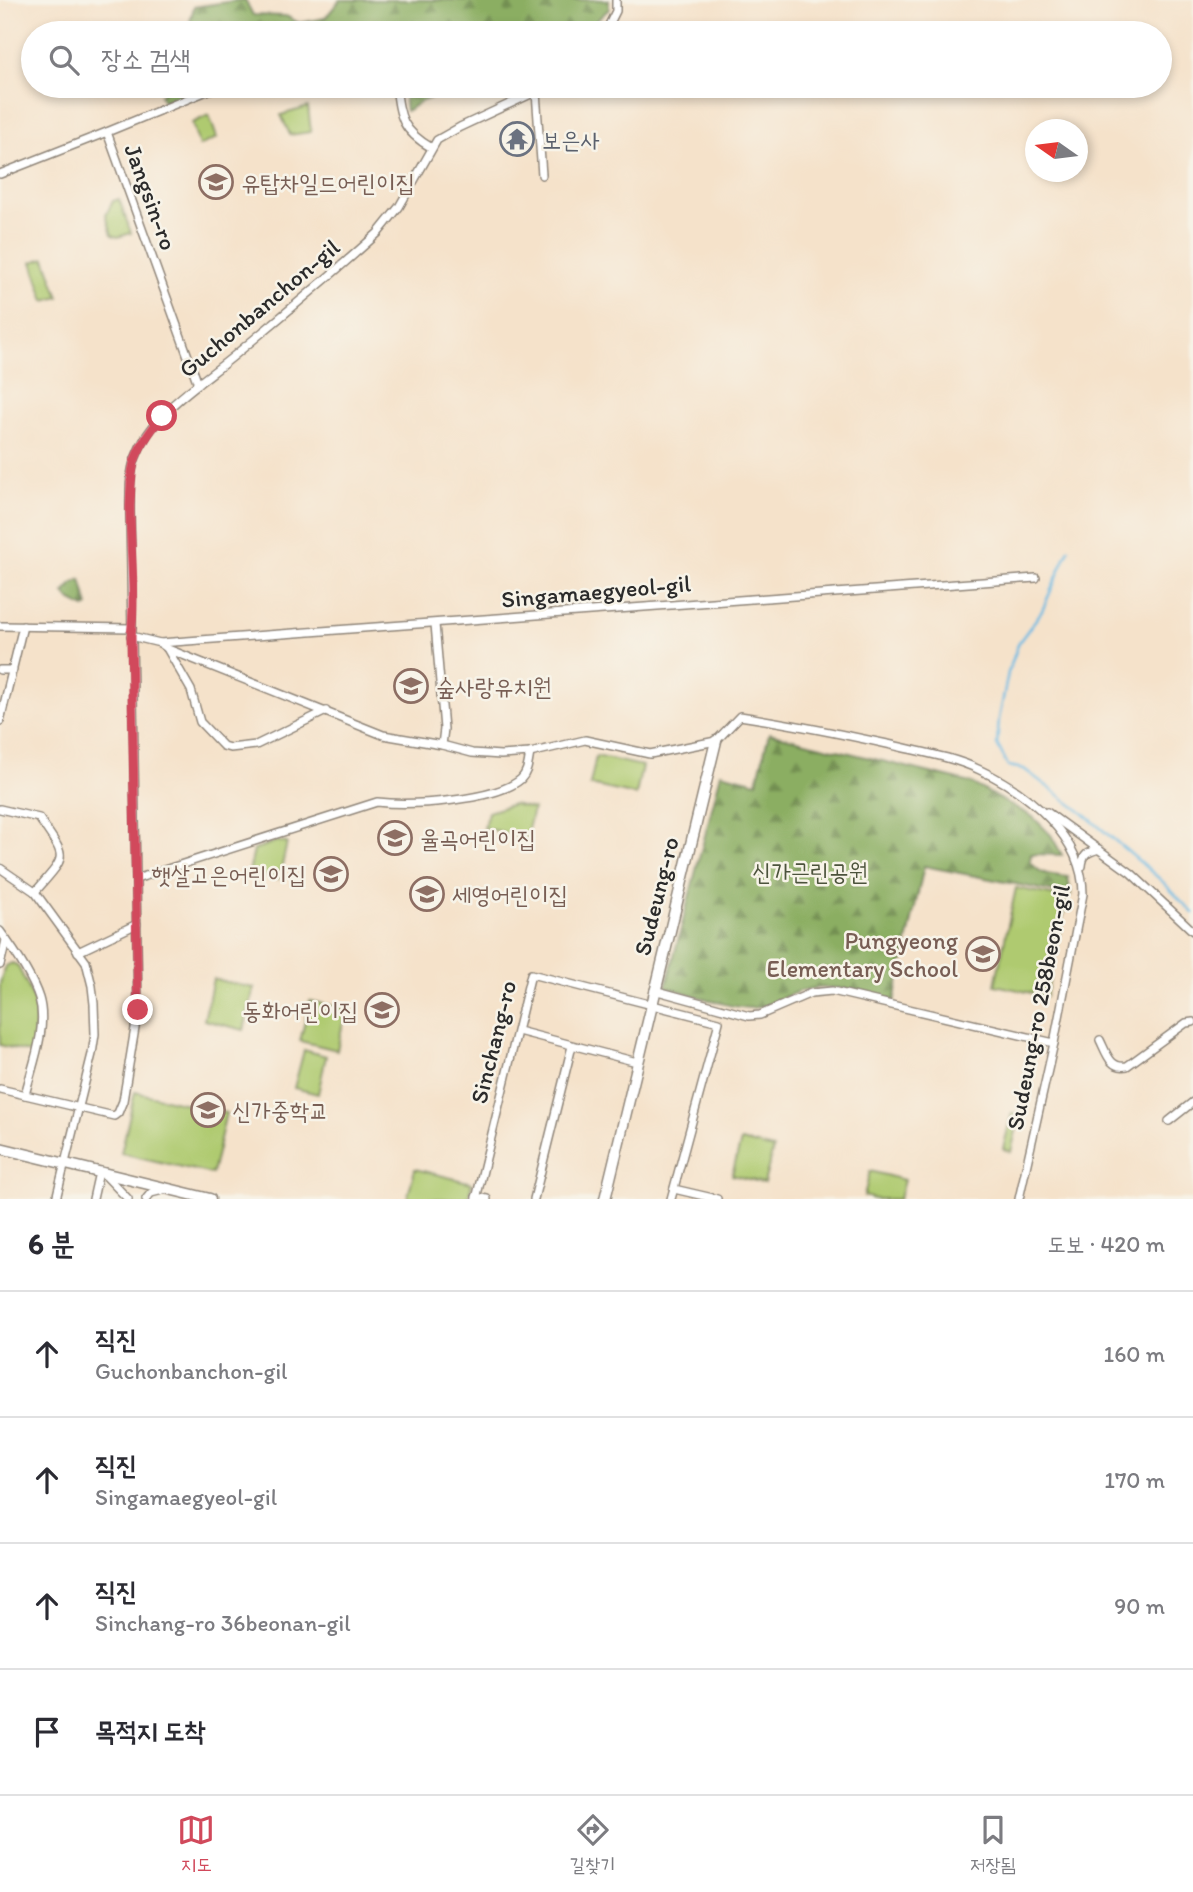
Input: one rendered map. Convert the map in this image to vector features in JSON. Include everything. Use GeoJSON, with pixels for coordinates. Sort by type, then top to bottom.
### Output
{"type":"FeatureCollection","features":[{"type":"Feature","properties":{"kind":"street"},"geometry":{"type":"LineString","coordinates":[[611,21],[616,10],[616,0]]}},
{"type":"Feature","properties":{"kind":"street"},"geometry":{"type":"LineString","coordinates":[[107,132],[190,98]]}},
{"type":"Feature","properties":{"kind":"street"},"geometry":{"type":"LineString","coordinates":[[398,98],[405,127],[418,140],[432,148]]}},
{"type":"Feature","properties":{"kind":"street","name":"Guchonbanchon-gil"},"geometry":{"type":"LineString","coordinates":[[131,632],[131,481],[135,459],[162,416],[378,233],[399,207],[432,148],[445,134],[523,98]]}},
{"type":"Feature","properties":{"kind":"street"},"geometry":{"type":"LineString","coordinates":[[536,98],[542,175]]}},
{"type":"Feature","properties":{"kind":"street","name":"Jangsin-ro"},"geometry":{"type":"LineString","coordinates":[[0,174],[107,132],[198,384]]}},
{"type":"Feature","properties":{"kind":"street","name":"Singamaegyeol-gil"},"geometry":{"type":"LineString","coordinates":[[160,643],[1036,578]]}},
{"type":"Feature","properties":{"kind":"street"},"geometry":{"type":"LineString","coordinates":[[435,624],[444,729],[442,745]]}},
{"type":"Feature","properties":{"kind":"street","name":"Singamaegyeol-gil"},"geometry":{"type":"LineString","coordinates":[[0,626],[131,632],[383,735],[472,753],[530,753],[585,740],[650,754],[716,741]]}},
{"type":"Feature","properties":{"kind":"street"},"geometry":{"type":"LineString","coordinates":[[0,721],[23,626]]}},
{"type":"Feature","properties":{"kind":"street"},"geometry":{"type":"LineString","coordinates":[[0,1089],[114,1116],[121,1108],[138,1010],[131,632]]}},
{"type":"Feature","properties":{"kind":"street","name":"Singamaegyeol-gil"},"geometry":{"type":"LineString","coordinates":[[168,649],[191,690],[200,722],[223,746],[230,748],[256,745],[326,711]]}},
{"type":"Feature","properties":{"kind":"street"},"geometry":{"type":"LineString","coordinates":[[0,670],[13,670]]}},
{"type":"Feature","properties":{"kind":"street","name":"Sudeung-ro 258beon-gil"},"geometry":{"type":"LineString","coordinates":[[716,741],[740,716],[806,726],[937,755],[980,770],[1038,805],[1077,856],[1083,894],[1054,1043],[1019,1199]]}},
{"type":"Feature","properties":{"kind":"street","name":"Sudeung-ro"},"geometry":{"type":"LineString","coordinates":[[605,1199],[716,741]]}},
{"type":"Feature","properties":{"kind":"street"},"geometry":{"type":"LineString","coordinates":[[136,879],[377,802],[392,804],[451,801],[500,790],[521,779],[527,772],[530,753]]}},
{"type":"Feature","properties":{"kind":"street"},"geometry":{"type":"LineString","coordinates":[[1038,805],[1131,873],[1193,931]]}},
{"type":"Feature","properties":{"kind":"street"},"geometry":{"type":"LineString","coordinates":[[0,808],[39,818],[61,851],[60,863],[35,892]]}},
{"type":"Feature","properties":{"kind":"street"},"geometry":{"type":"LineString","coordinates":[[1081,870],[1083,858],[1088,852],[1099,849]]}},
{"type":"Feature","properties":{"kind":"street"},"geometry":{"type":"LineString","coordinates":[[0,868],[35,892],[86,962],[92,986],[95,1034],[80,1109],[56,1199]]}},
{"type":"Feature","properties":{"kind":"street"},"geometry":{"type":"LineString","coordinates":[[78,952],[137,924]]}},
{"type":"Feature","properties":{"kind":"street"},"geometry":{"type":"LineString","coordinates":[[0,932],[22,964],[39,998],[40,1030],[25,1095]]}},
{"type":"Feature","properties":{"kind":"street"},"geometry":{"type":"LineString","coordinates":[[0,965],[6,940]]}},
{"type":"Feature","properties":{"kind":"street","name":"Sinchang-ro"},"geometry":{"type":"LineString","coordinates":[[476,1198],[531,974],[651,1004]]}},
{"type":"Feature","properties":{"kind":"street"},"geometry":{"type":"LineString","coordinates":[[654,990],[749,1016],[760,1015],[811,993],[840,992],[1054,1043]]}},
{"type":"Feature","properties":{"kind":"street"},"geometry":{"type":"LineString","coordinates":[[651,1004],[719,1022],[671,1199]]}},
{"type":"Feature","properties":{"kind":"street"},"geometry":{"type":"LineString","coordinates":[[1100,1040],[1112,1065],[1118,1068],[1127,1066],[1186,1023],[1193,1022]]}},
{"type":"Feature","properties":{"kind":"street"},"geometry":{"type":"LineString","coordinates":[[518,1031],[638,1062]]}},
{"type":"Feature","properties":{"kind":"street"},"geometry":{"type":"LineString","coordinates":[[534,1199],[572,1046]]}},
{"type":"Feature","properties":{"kind":"street"},"geometry":{"type":"LineString","coordinates":[[1169,1121],[1193,1102]]}},
{"type":"Feature","properties":{"kind":"street"},"geometry":{"type":"LineString","coordinates":[[0,1148],[210,1199]]}},
{"type":"Feature","properties":{"kind":"street"},"geometry":{"type":"LineString","coordinates":[[93,1199],[101,1172]]}},
{"type":"Feature","properties":{"kind":"street"},"geometry":{"type":"LineString","coordinates":[[101,1172],[128,1199]]}},
{"type":"Feature","properties":{"kind":"street"},"geometry":{"type":"LineString","coordinates":[[146,1199],[151,1193],[168,1189]]}},
{"type":"Feature","properties":{"kind":"street"},"geometry":{"type":"LineString","coordinates":[[674,1189],[717,1199]]}},
{"type":"Feature","properties":{"kind":"street"},"geometry":{"type":"LineString","coordinates":[[476,1198],[487,1199]]}},
{"type":"Feature","properties":{"kind":"green space"},"geometry":{"type":"Polygon","coordinates":[[[245,0],[253,15],[286,16],[295,21],[190,21],[194,7],[245,0]]]}},
{"type":"Feature","properties":{"kind":"green space"},"geometry":{"type":"Polygon","coordinates":[[[340,0],[609,0],[609,9],[596,21],[309,21],[325,18],[340,0]]]}},
{"type":"Feature","properties":{"kind":"green space"},"geometry":{"type":"Polygon","coordinates":[[[404,98],[430,98],[422,101],[406,111],[404,98]]]}},
{"type":"Feature","properties":{"kind":"green space"},"geometry":{"type":"Polygon","coordinates":[[[308,107],[311,132],[290,135],[281,115],[308,107]]]}},
{"type":"Feature","properties":{"kind":"green space"},"geometry":{"type":"Polygon","coordinates":[[[209,115],[217,138],[199,146],[192,123],[209,115]]]}},
{"type":"Feature","properties":{"kind":"green space"},"geometry":{"type":"Polygon","coordinates":[[[119,199],[131,233],[118,237],[112,235],[106,215],[113,201],[119,199]]]}},
{"type":"Feature","properties":{"kind":"green space"},"geometry":{"type":"Polygon","coordinates":[[[45,258],[59,297],[45,301],[32,262],[45,258]]]}},
{"type":"Feature","properties":{"kind":"green space"},"geometry":{"type":"Polygon","coordinates":[[[81,579],[88,606],[85,608],[71,601],[64,593],[81,579]]]}},
{"type":"Feature","properties":{"kind":"green space","name":"신가근린공원"},"geometry":{"type":"Polygon","coordinates":[[[769,733],[971,783],[1033,817],[1051,835],[1062,855],[1031,854],[1030,861],[1042,872],[1068,877],[1071,895],[924,866],[894,1001],[856,991],[818,988],[751,1008],[720,1003],[666,987],[721,773],[757,782],[769,733]]]}},
{"type":"Feature","properties":{"kind":"green space"},"geometry":{"type":"Polygon","coordinates":[[[596,756],[642,766],[636,795],[590,785],[596,756]]]}},
{"type":"Feature","properties":{"kind":"green space"},"geometry":{"type":"Polygon","coordinates":[[[513,804],[533,809],[526,837],[484,828],[488,812],[513,804]]]}},
{"type":"Feature","properties":{"kind":"green space"},"geometry":{"type":"Polygon","coordinates":[[[277,841],[287,843],[279,879],[249,872],[254,850],[277,841]]]}},
{"type":"Feature","properties":{"kind":"green space"},"geometry":{"type":"Polygon","coordinates":[[[1016,888],[1067,898],[1046,996],[995,985],[1016,888]]]}},
{"type":"Feature","properties":{"kind":"green space"},"geometry":{"type":"Polygon","coordinates":[[[12,963],[17,965],[24,978],[35,1008],[31,1053],[0,1045],[0,984],[5,966],[12,963]]]}},
{"type":"Feature","properties":{"kind":"green space"},"geometry":{"type":"Polygon","coordinates":[[[213,979],[254,988],[244,1030],[204,1020],[213,979]]]}},
{"type":"Feature","properties":{"kind":"green space"},"geometry":{"type":"Polygon","coordinates":[[[310,1001],[346,1009],[337,1050],[300,1041],[310,1001]]]}},
{"type":"Feature","properties":{"kind":"green space"},"geometry":{"type":"Polygon","coordinates":[[[304,1050],[326,1056],[318,1094],[294,1088],[304,1050]]]}},
{"type":"Feature","properties":{"kind":"green space"},"geometry":{"type":"Polygon","coordinates":[[[135,1092],[226,1113],[212,1174],[121,1153],[135,1092]]]}},
{"type":"Feature","properties":{"kind":"green space"},"geometry":{"type":"Polygon","coordinates":[[[1012,1113],[1020,1115],[1011,1152],[1003,1149],[1012,1113]]]}},
{"type":"Feature","properties":{"kind":"green space"},"geometry":{"type":"Polygon","coordinates":[[[741,1141],[773,1149],[764,1183],[732,1175],[741,1141]]]}},
{"type":"Feature","properties":{"kind":"green space"},"geometry":{"type":"Polygon","coordinates":[[[415,1169],[472,1183],[468,1199],[407,1199],[415,1169]]]}},
{"type":"Feature","properties":{"kind":"green space"},"geometry":{"type":"Polygon","coordinates":[[[870,1171],[904,1180],[899,1199],[864,1196],[870,1171]]]}},
{"type":"Feature","properties":{"kind":"waterway"},"geometry":{"type":"LineString","coordinates":[[1069,549],[1042,611],[1019,642],[1008,673],[997,744],[1008,766],[1024,769],[1083,813],[1161,880],[1193,913]]}},
{"type":"Feature","properties":{"kind":"place","name":"보은사"},"geometry":{"type":"Point","coordinates":[517,139]}},
{"type":"Feature","properties":{"kind":"place","name":"유탑차일드어린이집"},"geometry":{"type":"Point","coordinates":[216,182]}},
{"type":"Feature","properties":{"kind":"place","name":"숲사랑유치원"},"geometry":{"type":"Point","coordinates":[411,686]}},
{"type":"Feature","properties":{"kind":"place","name":"율곡어린이집"},"geometry":{"type":"Point","coordinates":[395,838]}},
{"type":"Feature","properties":{"kind":"place","name":"햇살고은어린이집"},"geometry":{"type":"Point","coordinates":[331,874]}},
{"type":"Feature","properties":{"kind":"place","name":"세영어린이집"},"geometry":{"type":"Point","coordinates":[427,894]}},
{"type":"Feature","properties":{"kind":"place","name":"Pungyeong Elementary School"},"geometry":{"type":"Point","coordinates":[983,954]}},
{"type":"Feature","properties":{"kind":"place","name":"동화어린이집"},"geometry":{"type":"Point","coordinates":[382,1010]}},
{"type":"Feature","properties":{"kind":"place","name":"신가중학교"},"geometry":{"type":"Point","coordinates":[208,1110]}},
{"type":"Feature","properties":{"kind":"route"},"geometry":{"type":"LineString","coordinates":[[138,1010],[131,481],[135,459],[162,416]]}}]}
